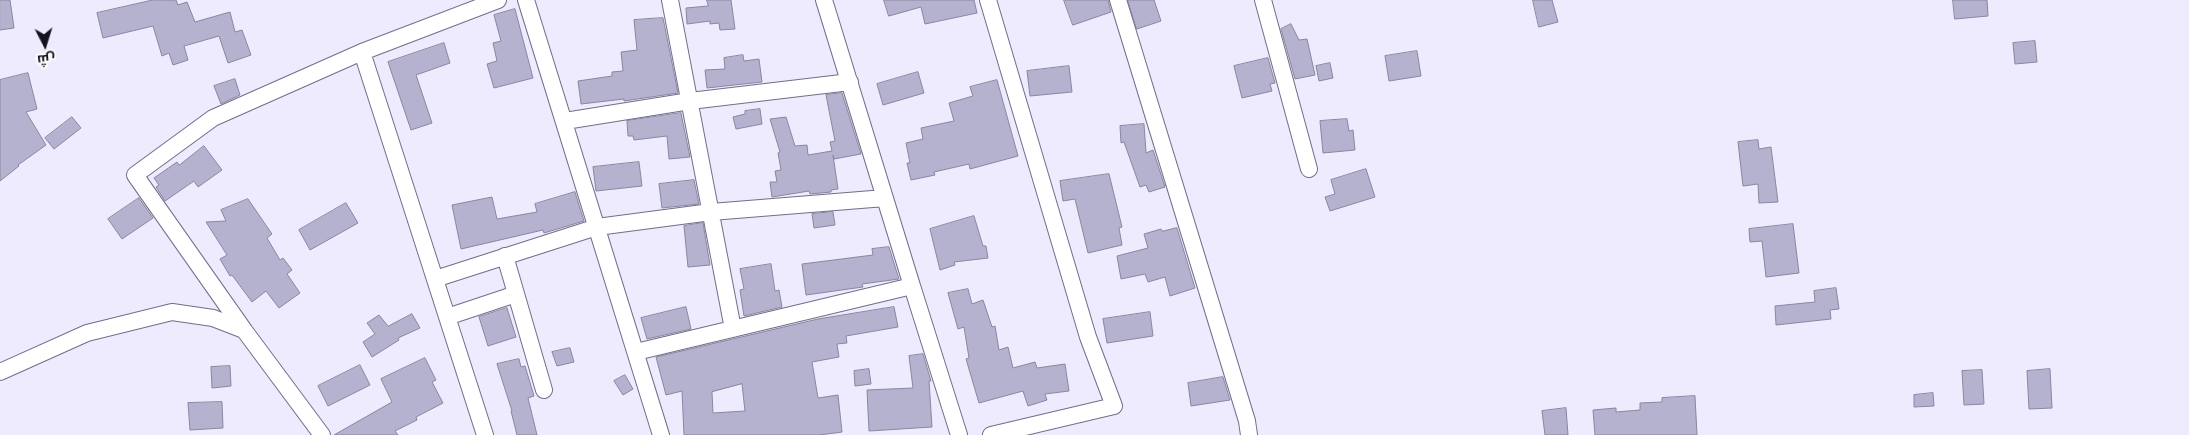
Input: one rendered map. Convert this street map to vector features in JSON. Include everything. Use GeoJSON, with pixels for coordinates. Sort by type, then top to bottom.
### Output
{"type":"FeatureCollection","features":[{"type":"Feature","properties":{"kind":"street"},"geometry":{"type":"LineString","coordinates":[[322,435],[244,330],[135,175],[214,118],[362,52],[498,0]]}},
{"type":"Feature","properties":{"kind":"street"},"geometry":{"type":"LineString","coordinates":[[526,0],[661,435]]}},
{"type":"Feature","properties":{"kind":"street"},"geometry":{"type":"LineString","coordinates":[[670,0],[733,329]]}},
{"type":"Feature","properties":{"kind":"street"},"geometry":{"type":"LineString","coordinates":[[824,0],[959,435]]}},
{"type":"Feature","properties":{"kind":"street"},"geometry":{"type":"LineString","coordinates":[[988,0],[1088,337],[1114,406],[991,435]]}},
{"type":"Feature","properties":{"kind":"street"},"geometry":{"type":"LineString","coordinates":[[1118,0],[1247,421],[1249,435]]}},
{"type":"Feature","properties":{"kind":"street"},"geometry":{"type":"LineString","coordinates":[[1263,0],[1309,169]]}},
{"type":"Feature","properties":{"kind":"street"},"geometry":{"type":"LineString","coordinates":[[362,52],[485,435]]}},
{"type":"Feature","properties":{"kind":"street"},"geometry":{"type":"LineString","coordinates":[[564,121],[690,101],[850,82]]}},
{"type":"Feature","properties":{"kind":"street"},"geometry":{"type":"LineString","coordinates":[[435,279],[597,227],[711,212],[885,198]]}},
{"type":"Feature","properties":{"kind":"street"},"geometry":{"type":"LineString","coordinates":[[505,256],[544,390]]}},
{"type":"Feature","properties":{"kind":"street"},"geometry":{"type":"LineString","coordinates":[[636,352],[912,286]]}},
{"type":"Feature","properties":{"kind":"street"},"geometry":{"type":"LineString","coordinates":[[447,317],[516,294]]}},
{"type":"Feature","properties":{"kind":"street"},"geometry":{"type":"LineString","coordinates":[[0,372],[87,333],[172,312],[213,318],[244,330]]}},
{"type":"Feature","properties":{"kind":"building"},"geometry":{"type":"Polygon","coordinates":[[[0,0],[10,0],[14,28],[0,30],[0,0]]]}},
{"type":"Feature","properties":{"kind":"building"},"geometry":{"type":"Polygon","coordinates":[[[153,0],[176,0],[178,5],[187,2],[195,22],[230,12],[235,32],[242,30],[251,55],[228,63],[219,36],[184,46],[188,60],[173,65],[169,53],[162,56],[153,26],[103,38],[97,13],[153,0]]]}},
{"type":"Feature","properties":{"kind":"building"},"geometry":{"type":"Polygon","coordinates":[[[707,0],[731,0],[735,29],[720,30],[719,23],[710,24],[710,21],[687,24],[686,8],[708,6],[707,0]]]}},
{"type":"Feature","properties":{"kind":"building"},"geometry":{"type":"Polygon","coordinates":[[[884,0],[974,0],[977,13],[925,24],[921,7],[889,16],[884,0]]]}},
{"type":"Feature","properties":{"kind":"building"},"geometry":{"type":"Polygon","coordinates":[[[1064,0],[1108,0],[1111,12],[1073,25],[1064,0]]]}},
{"type":"Feature","properties":{"kind":"building"},"geometry":{"type":"Polygon","coordinates":[[[1128,0],[1154,0],[1161,21],[1137,29],[1128,0]]]}},
{"type":"Feature","properties":{"kind":"building"},"geometry":{"type":"Polygon","coordinates":[[[1533,0],[1552,0],[1558,22],[1539,27],[1533,0]]]}},
{"type":"Feature","properties":{"kind":"building"},"geometry":{"type":"Polygon","coordinates":[[[1953,0],[1987,0],[1988,16],[1955,19],[1953,0]]]}},
{"type":"Feature","properties":{"kind":"building"},"geometry":{"type":"Polygon","coordinates":[[[515,9],[533,78],[494,88],[487,64],[497,61],[493,43],[501,41],[494,15],[515,9]]]}},
{"type":"Feature","properties":{"kind":"building"},"geometry":{"type":"Polygon","coordinates":[[[663,18],[678,93],[624,101],[624,99],[581,104],[578,81],[612,76],[612,72],[623,71],[621,52],[637,50],[634,20],[663,18]]]}},
{"type":"Feature","properties":{"kind":"building"},"geometry":{"type":"Polygon","coordinates":[[[1291,24],[1299,40],[1307,39],[1315,75],[1295,79],[1281,29],[1291,24]]]}},
{"type":"Feature","properties":{"kind":"building"},"geometry":{"type":"Polygon","coordinates":[[[2035,41],[2037,62],[2015,64],[2013,43],[2035,41]]]}},
{"type":"Feature","properties":{"kind":"building"},"geometry":{"type":"Polygon","coordinates":[[[444,43],[450,63],[416,75],[432,123],[411,130],[388,62],[444,43]]]}},
{"type":"Feature","properties":{"kind":"building"},"geometry":{"type":"Polygon","coordinates":[[[1417,51],[1421,76],[1389,81],[1385,56],[1417,51]]]}},
{"type":"Feature","properties":{"kind":"building"},"geometry":{"type":"Polygon","coordinates":[[[743,55],[744,61],[759,59],[762,82],[707,88],[705,70],[725,69],[724,58],[743,55]]]}},
{"type":"Feature","properties":{"kind":"building"},"geometry":{"type":"Polygon","coordinates":[[[1268,58],[1275,83],[1270,84],[1272,91],[1242,98],[1234,66],[1268,58]]]}},
{"type":"Feature","properties":{"kind":"building"},"geometry":{"type":"Polygon","coordinates":[[[1330,63],[1333,78],[1319,81],[1316,66],[1330,63]]]}},
{"type":"Feature","properties":{"kind":"building"},"geometry":{"type":"Polygon","coordinates":[[[1069,66],[1072,92],[1030,96],[1027,71],[1069,66]]]}},
{"type":"Feature","properties":{"kind":"building"},"geometry":{"type":"Polygon","coordinates":[[[918,72],[924,93],[883,105],[877,84],[918,72]]]}},
{"type":"Feature","properties":{"kind":"building"},"geometry":{"type":"Polygon","coordinates":[[[28,73],[37,109],[26,112],[46,145],[18,165],[0,181],[0,80],[28,73]]]}},
{"type":"Feature","properties":{"kind":"building"},"geometry":{"type":"Polygon","coordinates":[[[235,79],[240,95],[221,104],[214,86],[235,79]]]}},
{"type":"Feature","properties":{"kind":"building"},"geometry":{"type":"Polygon","coordinates":[[[997,80],[1018,156],[970,169],[969,164],[934,172],[935,175],[911,180],[907,163],[910,163],[906,143],[923,139],[921,128],[954,121],[949,103],[973,96],[970,87],[997,80]]]}},
{"type":"Feature","properties":{"kind":"building"},"geometry":{"type":"Polygon","coordinates":[[[842,93],[861,154],[834,159],[833,155],[838,189],[831,190],[831,192],[810,194],[809,191],[772,197],[770,182],[777,182],[775,171],[781,170],[778,153],[780,152],[770,119],[786,117],[795,146],[807,145],[808,155],[832,151],[830,142],[835,141],[826,95],[842,93]]]}},
{"type":"Feature","properties":{"kind":"building"},"geometry":{"type":"Polygon","coordinates":[[[760,109],[762,124],[736,129],[733,117],[745,114],[745,111],[760,109]]]}},
{"type":"Feature","properties":{"kind":"building"},"geometry":{"type":"Polygon","coordinates":[[[681,113],[690,157],[669,159],[667,136],[634,140],[633,136],[628,136],[627,121],[681,113]]]}},
{"type":"Feature","properties":{"kind":"building"},"geometry":{"type":"Polygon","coordinates":[[[72,117],[81,128],[54,149],[45,138],[72,117]]]}},
{"type":"Feature","properties":{"kind":"building"},"geometry":{"type":"Polygon","coordinates":[[[1347,119],[1349,131],[1353,130],[1355,150],[1323,153],[1320,121],[1347,119]]]}},
{"type":"Feature","properties":{"kind":"building"},"geometry":{"type":"Polygon","coordinates":[[[1144,124],[1146,153],[1153,150],[1165,187],[1149,192],[1146,185],[1140,187],[1124,142],[1121,143],[1120,126],[1144,124]]]}},
{"type":"Feature","properties":{"kind":"building"},"geometry":{"type":"Polygon","coordinates":[[[1758,140],[1759,149],[1771,147],[1778,202],[1759,203],[1758,184],[1743,186],[1738,142],[1758,140]]]}},
{"type":"Feature","properties":{"kind":"building"},"geometry":{"type":"Polygon","coordinates":[[[204,146],[222,170],[198,187],[194,181],[165,201],[156,187],[159,185],[154,178],[177,162],[179,165],[204,146]]]}},
{"type":"Feature","properties":{"kind":"building"},"geometry":{"type":"Polygon","coordinates":[[[639,162],[642,186],[596,191],[593,167],[639,162]]]}},
{"type":"Feature","properties":{"kind":"building"},"geometry":{"type":"Polygon","coordinates":[[[1366,169],[1375,197],[1330,211],[1325,197],[1335,194],[1331,180],[1366,169]]]}},
{"type":"Feature","properties":{"kind":"building"},"geometry":{"type":"Polygon","coordinates":[[[1109,174],[1122,227],[1119,228],[1122,245],[1088,253],[1075,199],[1063,201],[1060,181],[1109,174]]]}},
{"type":"Feature","properties":{"kind":"building"},"geometry":{"type":"Polygon","coordinates":[[[694,180],[699,204],[662,208],[659,184],[694,180]]]}},
{"type":"Feature","properties":{"kind":"building"},"geometry":{"type":"Polygon","coordinates":[[[575,192],[584,221],[544,233],[543,230],[461,249],[452,205],[492,197],[497,219],[537,212],[535,204],[575,192]]]}},
{"type":"Feature","properties":{"kind":"building"},"geometry":{"type":"Polygon","coordinates":[[[139,198],[153,218],[122,239],[108,219],[139,198]]]}},
{"type":"Feature","properties":{"kind":"building"},"geometry":{"type":"Polygon","coordinates":[[[248,199],[272,234],[267,238],[280,260],[283,258],[292,270],[287,274],[300,293],[279,308],[266,291],[252,302],[232,275],[230,276],[220,259],[227,255],[206,222],[226,221],[221,210],[248,199]]]}},
{"type":"Feature","properties":{"kind":"building"},"geometry":{"type":"Polygon","coordinates":[[[346,203],[358,223],[310,250],[299,230],[346,203]]]}},
{"type":"Feature","properties":{"kind":"building"},"geometry":{"type":"Polygon","coordinates":[[[833,212],[835,225],[814,228],[812,214],[833,212]]]}},
{"type":"Feature","properties":{"kind":"building"},"geometry":{"type":"Polygon","coordinates":[[[974,216],[983,246],[986,246],[988,258],[954,262],[955,265],[940,270],[930,229],[974,216]]]}},
{"type":"Feature","properties":{"kind":"building"},"geometry":{"type":"Polygon","coordinates":[[[703,223],[710,265],[688,267],[684,226],[703,223]]]}},
{"type":"Feature","properties":{"kind":"building"},"geometry":{"type":"Polygon","coordinates":[[[1793,224],[1799,273],[1766,277],[1762,241],[1750,242],[1749,229],[1793,224]]]}},
{"type":"Feature","properties":{"kind":"building"},"geometry":{"type":"Polygon","coordinates":[[[1177,228],[1195,288],[1170,296],[1165,277],[1148,282],[1145,274],[1121,279],[1117,256],[1148,248],[1144,234],[1161,229],[1162,231],[1177,228]]]}},
{"type":"Feature","properties":{"kind":"building"},"geometry":{"type":"Polygon","coordinates":[[[889,247],[899,279],[862,284],[863,287],[806,295],[802,264],[873,255],[872,249],[889,247]]]}},
{"type":"Feature","properties":{"kind":"building"},"geometry":{"type":"Polygon","coordinates":[[[771,264],[775,291],[779,290],[782,307],[744,316],[740,290],[744,289],[740,269],[771,264]]]}},
{"type":"Feature","properties":{"kind":"building"},"geometry":{"type":"Polygon","coordinates":[[[1836,288],[1839,309],[1830,310],[1831,319],[1776,325],[1775,306],[1815,302],[1814,291],[1836,288]]]}},
{"type":"Feature","properties":{"kind":"building"},"geometry":{"type":"Polygon","coordinates":[[[968,289],[972,304],[983,300],[992,327],[995,326],[999,350],[1008,347],[1013,368],[1035,362],[1037,368],[1065,364],[1069,391],[1045,394],[1047,400],[1028,406],[1023,391],[979,403],[966,359],[969,358],[964,327],[958,329],[948,293],[968,289]]]}},
{"type":"Feature","properties":{"kind":"building"},"geometry":{"type":"Polygon","coordinates":[[[686,307],[691,329],[647,339],[641,318],[686,307]]]}},
{"type":"Feature","properties":{"kind":"building"},"geometry":{"type":"Polygon","coordinates":[[[894,307],[898,327],[846,336],[847,343],[837,344],[839,357],[812,362],[818,398],[838,395],[842,432],[819,435],[684,435],[682,391],[666,395],[656,357],[818,319],[894,307]],[[742,384],[712,392],[713,413],[745,411],[742,384]]]}},
{"type":"Feature","properties":{"kind":"building"},"geometry":{"type":"Polygon","coordinates":[[[507,308],[516,337],[488,346],[479,317],[507,308]]]}},
{"type":"Feature","properties":{"kind":"building"},"geometry":{"type":"Polygon","coordinates":[[[1150,312],[1153,336],[1107,343],[1103,319],[1150,312]]]}},
{"type":"Feature","properties":{"kind":"building"},"geometry":{"type":"Polygon","coordinates":[[[412,314],[420,328],[398,338],[399,340],[372,357],[363,342],[375,334],[367,323],[379,315],[388,326],[412,314]]]}},
{"type":"Feature","properties":{"kind":"building"},"geometry":{"type":"Polygon","coordinates":[[[570,348],[574,362],[557,366],[552,352],[570,348]]]}},
{"type":"Feature","properties":{"kind":"building"},"geometry":{"type":"Polygon","coordinates":[[[923,354],[931,381],[929,381],[932,427],[869,431],[867,390],[913,388],[909,356],[923,354]]]}},
{"type":"Feature","properties":{"kind":"building"},"geometry":{"type":"Polygon","coordinates":[[[425,358],[436,380],[432,382],[443,403],[416,417],[417,420],[395,431],[398,435],[334,435],[392,402],[381,379],[425,358]]]}},
{"type":"Feature","properties":{"kind":"building"},"geometry":{"type":"Polygon","coordinates":[[[519,359],[521,367],[525,366],[534,396],[528,398],[537,435],[517,435],[512,411],[497,364],[519,359]]]}},
{"type":"Feature","properties":{"kind":"building"},"geometry":{"type":"Polygon","coordinates":[[[360,365],[370,385],[328,406],[318,386],[360,365]]]}},
{"type":"Feature","properties":{"kind":"building"},"geometry":{"type":"Polygon","coordinates":[[[230,366],[231,386],[212,388],[211,367],[230,366]]]}},
{"type":"Feature","properties":{"kind":"building"},"geometry":{"type":"Polygon","coordinates":[[[869,369],[871,384],[855,386],[854,371],[869,369]]]}},
{"type":"Feature","properties":{"kind":"building"},"geometry":{"type":"Polygon","coordinates":[[[2050,369],[2052,408],[2029,409],[2027,371],[2050,369]]]}},
{"type":"Feature","properties":{"kind":"building"},"geometry":{"type":"Polygon","coordinates":[[[1982,370],[1984,404],[1964,405],[1962,371],[1982,370]]]}},
{"type":"Feature","properties":{"kind":"building"},"geometry":{"type":"Polygon","coordinates":[[[625,375],[633,389],[623,395],[614,381],[625,375]]]}},
{"type":"Feature","properties":{"kind":"building"},"geometry":{"type":"Polygon","coordinates":[[[1223,377],[1230,400],[1191,406],[1188,383],[1223,377]]]}},
{"type":"Feature","properties":{"kind":"building"},"geometry":{"type":"Polygon","coordinates":[[[1933,393],[1934,406],[1914,407],[1914,395],[1933,393]]]}},
{"type":"Feature","properties":{"kind":"building"},"geometry":{"type":"Polygon","coordinates":[[[1695,396],[1697,435],[1595,435],[1593,410],[1616,408],[1616,412],[1640,410],[1640,403],[1662,402],[1662,398],[1695,396]]]}},
{"type":"Feature","properties":{"kind":"building"},"geometry":{"type":"Polygon","coordinates":[[[222,402],[223,428],[190,430],[188,403],[222,402]]]}},
{"type":"Feature","properties":{"kind":"building"},"geometry":{"type":"Polygon","coordinates":[[[1566,408],[1568,435],[1545,435],[1542,411],[1566,408]]]}}]}
